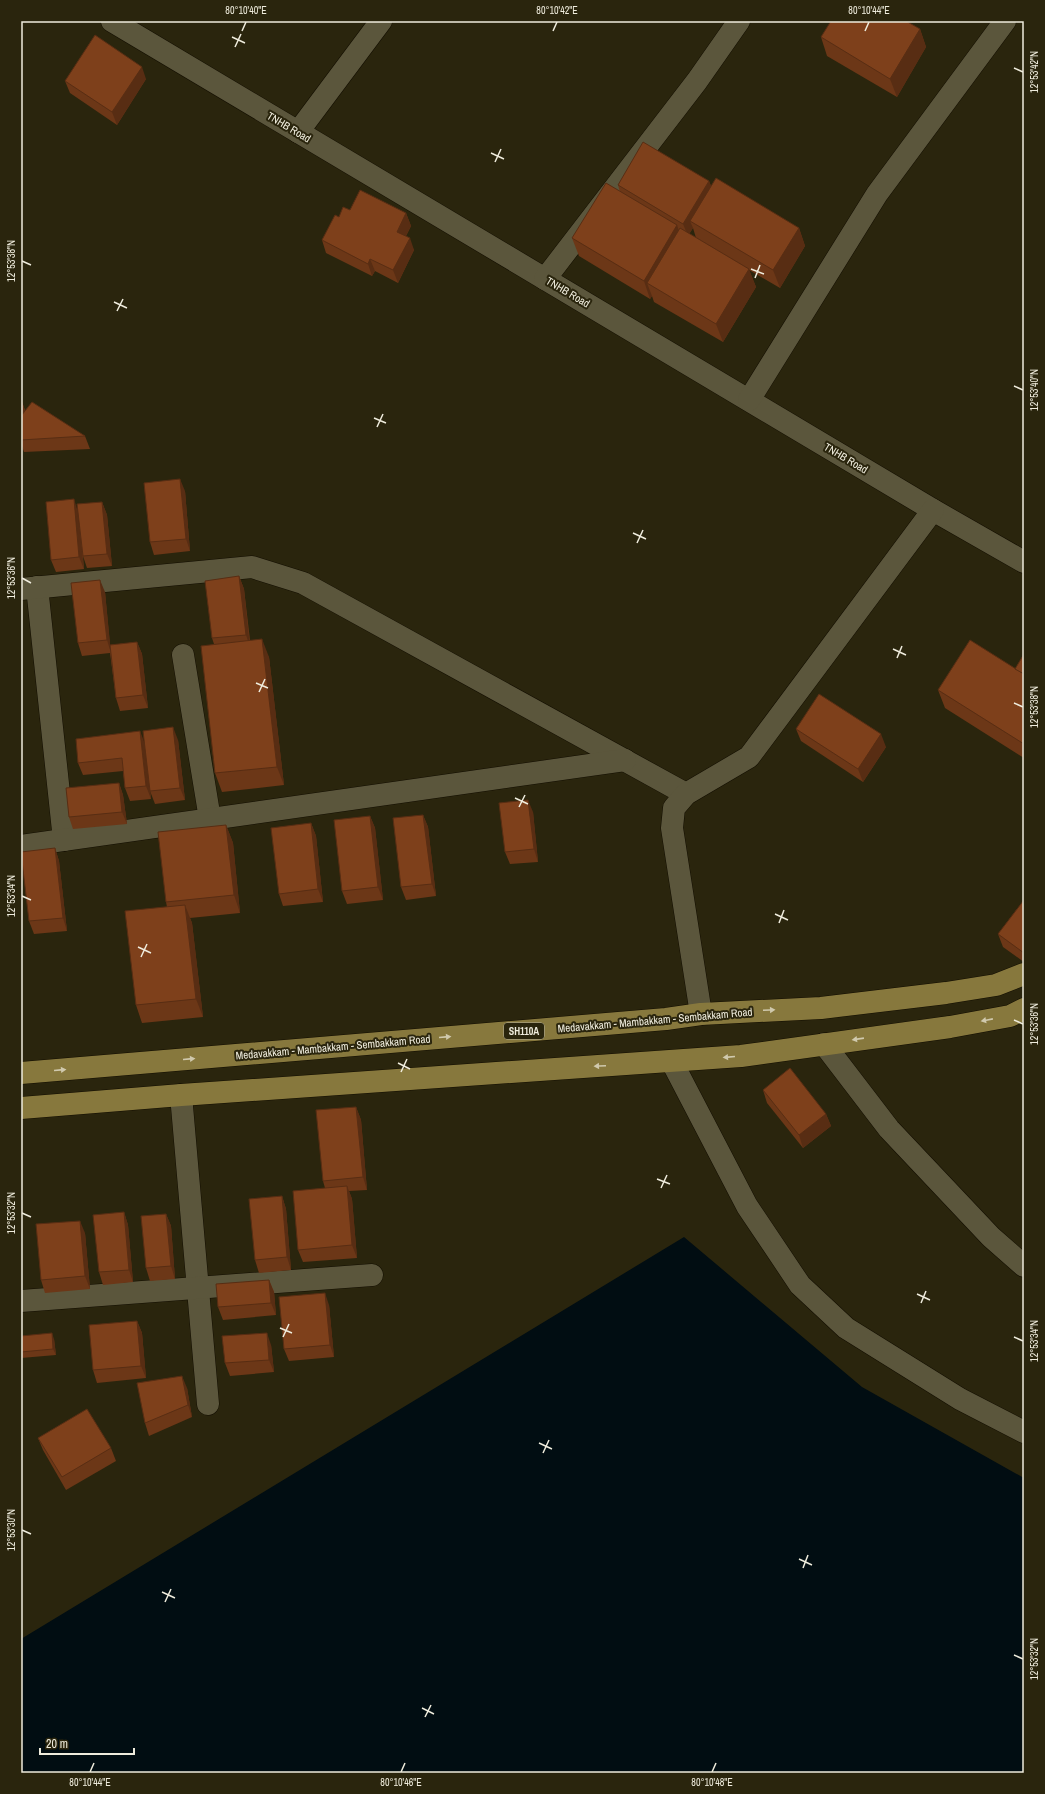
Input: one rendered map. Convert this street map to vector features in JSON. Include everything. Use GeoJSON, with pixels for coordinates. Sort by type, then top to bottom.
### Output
{"type":"FeatureCollection","features":[{"type":"Feature","properties":{"kind":"main road","name":"Medavakkam - Mambakkam - Sembakkam Road"},"geometry":{"type":"LineString","coordinates":[[21,1073],[650,1020],[702,1014],[821,1008],[946,993],[996,985],[1024,974]]}},
{"type":"Feature","properties":{"kind":"main road"},"geometry":{"type":"LineString","coordinates":[[21,1108],[531,1069],[672,1062],[741,1056],[950,1027],[1010,1016],[1024,1009]]}},
{"type":"Feature","properties":{"kind":"street","name":"TNHB Road"},"geometry":{"type":"LineString","coordinates":[[112,21],[933,510],[1024,562]]}},
{"type":"Feature","properties":{"kind":"street"},"geometry":{"type":"LineString","coordinates":[[298,132],[381,21]]}},
{"type":"Feature","properties":{"kind":"street"},"geometry":{"type":"LineString","coordinates":[[545,279],[697,81],[739,21]]}},
{"type":"Feature","properties":{"kind":"street"},"geometry":{"type":"LineString","coordinates":[[749,400],[877,194],[1005,21]]}},
{"type":"Feature","properties":{"kind":"street"},"geometry":{"type":"LineString","coordinates":[[702,1014],[672,828],[674,808],[686,794],[749,757],[933,510]]}},
{"type":"Feature","properties":{"kind":"street"},"geometry":{"type":"LineString","coordinates":[[64,840],[29,588],[252,567],[303,583],[686,794]]}},
{"type":"Feature","properties":{"kind":"street"},"geometry":{"type":"LineString","coordinates":[[183,655],[210,819]]}},
{"type":"Feature","properties":{"kind":"street"},"geometry":{"type":"LineString","coordinates":[[21,846],[625,760]]}},
{"type":"Feature","properties":{"kind":"street"},"geometry":{"type":"LineString","coordinates":[[824,1044],[889,1129],[991,1237],[1024,1266]]}},
{"type":"Feature","properties":{"kind":"street"},"geometry":{"type":"LineString","coordinates":[[672,1062],[747,1206],[800,1285],[846,1328],[960,1399],[1024,1432]]}},
{"type":"Feature","properties":{"kind":"street"},"geometry":{"type":"LineString","coordinates":[[180,1095],[199,1289],[208,1404]]}},
{"type":"Feature","properties":{"kind":"street"},"geometry":{"type":"LineString","coordinates":[[21,1301],[372,1275]]}},
{"type":"Feature","properties":{"kind":"shaded area"},"geometry":{"type":"Polygon","coordinates":[[[684,1237],[862,1387],[1024,1478],[1024,1773],[21,1773],[21,1639],[684,1237]]]}},
{"type":"Feature","properties":{"kind":"building"},"geometry":{"type":"Polygon","coordinates":[[[831,21],[906,21],[920,29],[890,79],[821,37],[831,21]]]}},
{"type":"Feature","properties":{"kind":"building"},"geometry":{"type":"Polygon","coordinates":[[[95,35],[142,67],[112,112],[65,81],[95,35]]]}},
{"type":"Feature","properties":{"kind":"building"},"geometry":{"type":"Polygon","coordinates":[[[643,142],[709,181],[683,224],[618,185],[643,142]]]}},
{"type":"Feature","properties":{"kind":"building"},"geometry":{"type":"Polygon","coordinates":[[[716,178],[799,228],[773,270],[690,221],[716,178]]]}},
{"type":"Feature","properties":{"kind":"building"},"geometry":{"type":"Polygon","coordinates":[[[606,183],[677,225],[644,281],[572,238],[606,183]]]}},
{"type":"Feature","properties":{"kind":"building"},"geometry":{"type":"Polygon","coordinates":[[[360,190],[406,213],[397,232],[410,238],[393,270],[370,259],[368,264],[322,240],[335,215],[339,217],[343,207],[350,210],[360,190]]]}},
{"type":"Feature","properties":{"kind":"building"},"geometry":{"type":"Polygon","coordinates":[[[680,228],[749,269],[716,324],[647,283],[680,228]]]}},
{"type":"Feature","properties":{"kind":"building"},"geometry":{"type":"Polygon","coordinates":[[[32,402],[85,436],[21,440],[21,416],[32,402]]]}},
{"type":"Feature","properties":{"kind":"building"},"geometry":{"type":"Polygon","coordinates":[[[180,479],[186,539],[150,542],[144,483],[180,479]]]}},
{"type":"Feature","properties":{"kind":"building"},"geometry":{"type":"Polygon","coordinates":[[[74,499],[79,557],[51,560],[46,502],[74,499]]]}},
{"type":"Feature","properties":{"kind":"building"},"geometry":{"type":"Polygon","coordinates":[[[102,502],[107,554],[83,556],[77,504],[102,502]]]}},
{"type":"Feature","properties":{"kind":"building"},"geometry":{"type":"Polygon","coordinates":[[[239,576],[246,635],[212,638],[205,581],[239,576]]]}},
{"type":"Feature","properties":{"kind":"building"},"geometry":{"type":"Polygon","coordinates":[[[100,580],[107,640],[78,643],[71,583],[100,580]]]}},
{"type":"Feature","properties":{"kind":"building"},"geometry":{"type":"Polygon","coordinates":[[[262,639],[277,767],[215,773],[201,646],[262,639]]]}},
{"type":"Feature","properties":{"kind":"building"},"geometry":{"type":"Polygon","coordinates":[[[970,640],[1024,674],[1024,744],[938,690],[970,640]]]}},
{"type":"Feature","properties":{"kind":"building"},"geometry":{"type":"Polygon","coordinates":[[[137,642],[143,695],[116,698],[110,645],[137,642]]]}},
{"type":"Feature","properties":{"kind":"building"},"geometry":{"type":"Polygon","coordinates":[[[1024,654],[1024,674],[1015,669],[1024,654]]]}},
{"type":"Feature","properties":{"kind":"building"},"geometry":{"type":"Polygon","coordinates":[[[819,694],[881,734],[858,769],[796,729],[819,694]]]}},
{"type":"Feature","properties":{"kind":"building"},"geometry":{"type":"Polygon","coordinates":[[[173,727],[180,788],[150,791],[143,731],[173,727]]]}},
{"type":"Feature","properties":{"kind":"building"},"geometry":{"type":"Polygon","coordinates":[[[140,731],[146,786],[125,788],[122,758],[78,763],[76,739],[140,731]]]}},
{"type":"Feature","properties":{"kind":"building"},"geometry":{"type":"Polygon","coordinates":[[[119,783],[122,812],[69,817],[66,788],[119,783]]]}},
{"type":"Feature","properties":{"kind":"building"},"geometry":{"type":"Polygon","coordinates":[[[528,800],[534,849],[505,852],[499,803],[528,800]]]}},
{"type":"Feature","properties":{"kind":"building"},"geometry":{"type":"Polygon","coordinates":[[[423,815],[432,884],[401,887],[393,818],[423,815]]]}},
{"type":"Feature","properties":{"kind":"building"},"geometry":{"type":"Polygon","coordinates":[[[370,816],[378,887],[342,891],[334,820],[370,816]]]}},
{"type":"Feature","properties":{"kind":"building"},"geometry":{"type":"Polygon","coordinates":[[[311,823],[318,889],[279,894],[271,828],[311,823]]]}},
{"type":"Feature","properties":{"kind":"building"},"geometry":{"type":"Polygon","coordinates":[[[226,825],[234,895],[166,902],[158,832],[226,825]]]}},
{"type":"Feature","properties":{"kind":"building"},"geometry":{"type":"Polygon","coordinates":[[[55,848],[63,918],[29,921],[21,852],[55,848]]]}},
{"type":"Feature","properties":{"kind":"building"},"geometry":{"type":"Polygon","coordinates":[[[1024,900],[1024,953],[998,934],[1024,900]]]}},
{"type":"Feature","properties":{"kind":"building"},"geometry":{"type":"Polygon","coordinates":[[[185,905],[196,999],[136,1005],[125,911],[185,905]]]}},
{"type":"Feature","properties":{"kind":"building"},"geometry":{"type":"Polygon","coordinates":[[[790,1068],[826,1114],[799,1135],[763,1090],[790,1068]]]}},
{"type":"Feature","properties":{"kind":"building"},"geometry":{"type":"Polygon","coordinates":[[[356,1107],[363,1177],[323,1181],[316,1110],[356,1107]]]}},
{"type":"Feature","properties":{"kind":"building"},"geometry":{"type":"Polygon","coordinates":[[[347,1186],[352,1245],[298,1250],[293,1191],[347,1186]]]}},
{"type":"Feature","properties":{"kind":"building"},"geometry":{"type":"Polygon","coordinates":[[[282,1196],[287,1257],[255,1260],[249,1199],[282,1196]]]}},
{"type":"Feature","properties":{"kind":"building"},"geometry":{"type":"Polygon","coordinates":[[[124,1212],[129,1270],[99,1272],[93,1215],[124,1212]]]}},
{"type":"Feature","properties":{"kind":"building"},"geometry":{"type":"Polygon","coordinates":[[[166,1214],[171,1266],[146,1268],[141,1216],[166,1214]]]}},
{"type":"Feature","properties":{"kind":"building"},"geometry":{"type":"Polygon","coordinates":[[[80,1221],[85,1276],[41,1280],[36,1224],[80,1221]]]}},
{"type":"Feature","properties":{"kind":"building"},"geometry":{"type":"Polygon","coordinates":[[[269,1280],[271,1303],[218,1307],[216,1284],[269,1280]]]}},
{"type":"Feature","properties":{"kind":"building"},"geometry":{"type":"Polygon","coordinates":[[[325,1293],[330,1345],[284,1349],[279,1297],[325,1293]]]}},
{"type":"Feature","properties":{"kind":"building"},"geometry":{"type":"Polygon","coordinates":[[[137,1321],[141,1366],[93,1370],[89,1325],[137,1321]]]}},
{"type":"Feature","properties":{"kind":"building"},"geometry":{"type":"Polygon","coordinates":[[[52,1333],[53,1349],[21,1352],[21,1336],[52,1333]]]}},
{"type":"Feature","properties":{"kind":"building"},"geometry":{"type":"Polygon","coordinates":[[[267,1333],[269,1360],[225,1363],[222,1336],[267,1333]]]}},
{"type":"Feature","properties":{"kind":"building"},"geometry":{"type":"Polygon","coordinates":[[[182,1376],[188,1405],[145,1423],[137,1383],[182,1376]]]}},
{"type":"Feature","properties":{"kind":"building"},"geometry":{"type":"Polygon","coordinates":[[[87,1409],[111,1448],[62,1477],[38,1438],[87,1409]]]}}]}
